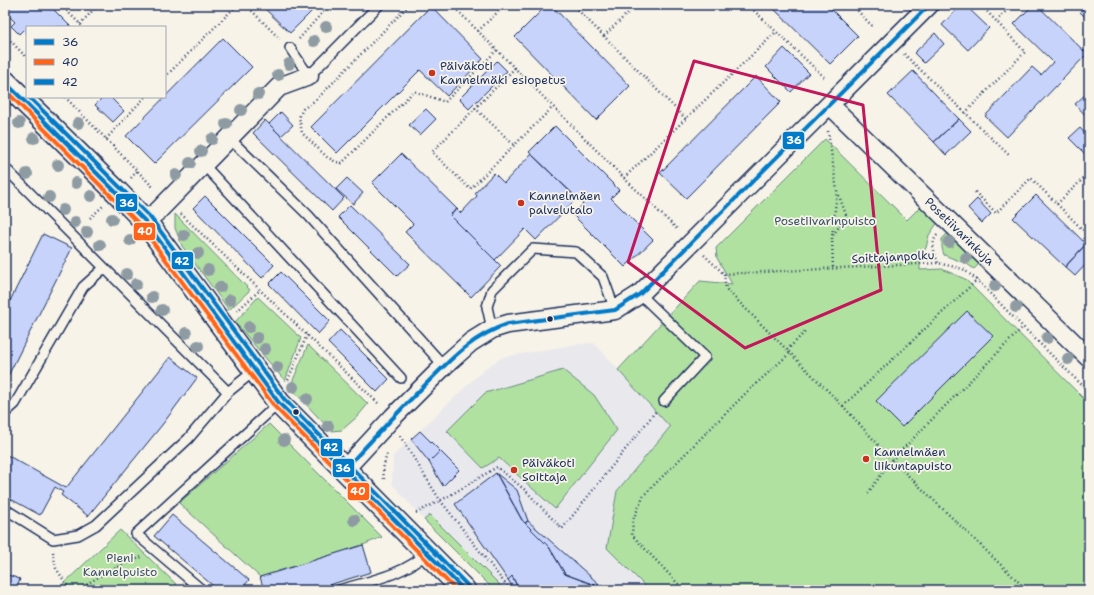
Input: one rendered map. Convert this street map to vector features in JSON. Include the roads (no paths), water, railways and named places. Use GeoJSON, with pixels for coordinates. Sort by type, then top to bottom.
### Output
{"type":"FeatureCollection","features":[{"type":"Feature","properties":{"kind":"main road"},"geometry":{"type":"LineString","coordinates":[[5,82],[145,221],[222,324],[254,371],[282,394],[345,469],[427,552],[473,587]]}},
{"type":"Feature","properties":{"kind":"street"},"geometry":{"type":"LineString","coordinates":[[345,469],[393,417],[444,366],[471,342],[492,329],[508,324],[615,310],[640,294],[929,5]]}},
{"type":"Feature","properties":{"kind":"street"},"geometry":{"type":"LineString","coordinates":[[145,221],[158,210],[279,87],[309,76]]}},
{"type":"Feature","properties":{"kind":"street","name":"Posetiivarinkuja"},"geometry":{"type":"LineString","coordinates":[[830,105],[1089,358]]}},
{"type":"Feature","properties":{"kind":"lane"},"geometry":{"type":"LineString","coordinates":[[290,48],[309,76],[379,5]]}},
{"type":"Feature","properties":{"kind":"lane"},"geometry":{"type":"LineString","coordinates":[[229,138],[308,215],[444,366]]}},
{"type":"Feature","properties":{"kind":"lane"},"geometry":{"type":"LineString","coordinates":[[203,164],[401,378]]}},
{"type":"Feature","properties":{"kind":"lane"},"geometry":{"type":"LineString","coordinates":[[5,168],[228,392]]}},
{"type":"Feature","properties":{"kind":"lane"},"geometry":{"type":"LineString","coordinates":[[492,329],[487,307],[492,290],[534,249],[576,252],[603,277],[615,310]]}},
{"type":"Feature","properties":{"kind":"lane"},"geometry":{"type":"LineString","coordinates":[[5,413],[15,404],[83,287],[104,268]]}},
{"type":"Feature","properties":{"kind":"lane"},"geometry":{"type":"LineString","coordinates":[[640,294],[705,357],[664,401]]}},
{"type":"Feature","properties":{"kind":"lane"},"geometry":{"type":"LineString","coordinates":[[5,509],[53,539],[78,535],[96,525],[188,439],[228,392],[254,371]]}},
{"type":"Feature","properties":{"kind":"lane"},"geometry":{"type":"LineString","coordinates":[[202,590],[136,534],[282,394]]}},
{"type":"Feature","properties":{"kind":"lane"},"geometry":{"type":"LineString","coordinates":[[339,590],[402,570],[418,561],[427,552]]}},
{"type":"Feature","properties":{"kind":"place","name":"Päiväkoti Kannelmäki esiopetus"},"geometry":{"type":"Point","coordinates":[432,73]}},
{"type":"Feature","properties":{"kind":"place","name":"Kannelmäen palvelutalo"},"geometry":{"type":"Point","coordinates":[521,203]}},
{"type":"Feature","properties":{"kind":"place","name":"Kannelmäen liikuntapuisto"},"geometry":{"type":"Point","coordinates":[866,459]}},
{"type":"Feature","properties":{"kind":"place","name":"Päiväkoti Soittaja"},"geometry":{"type":"Point","coordinates":[514,470]}},
{"type":"Feature","properties":{"kind":"park label","name":"Posetiivarinpuisto"},"geometry":{"type":"Point","coordinates":[825,221]}},
{"type":"Feature","properties":{"kind":"park label","name":"Pieni Kannelpuisto"},"geometry":{"type":"Point","coordinates":[120,565]}}]}
